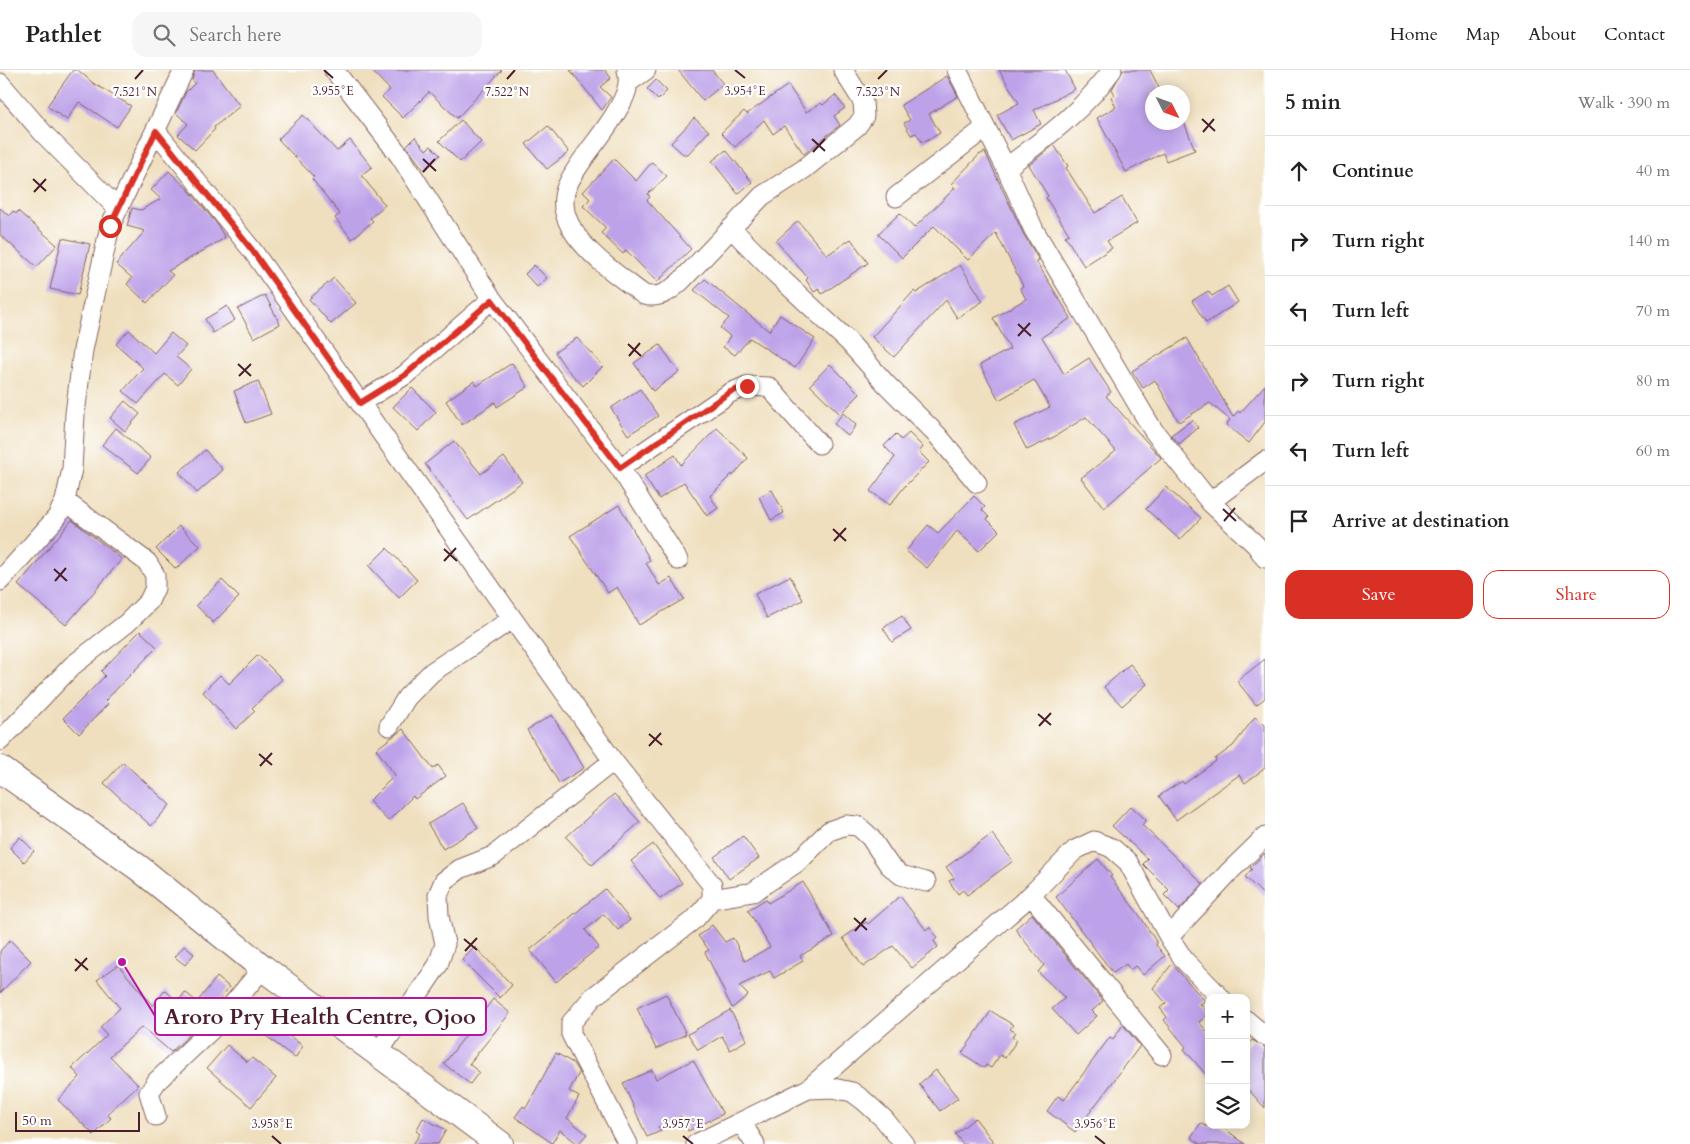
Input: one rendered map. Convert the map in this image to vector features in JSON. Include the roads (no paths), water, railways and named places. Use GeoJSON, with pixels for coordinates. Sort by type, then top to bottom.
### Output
{"type":"FeatureCollection","features":[{"type":"Feature","properties":{"kind":"main road"},"geometry":{"type":"LineString","coordinates":[[0,769],[139,868],[263,968],[500,1144]]}},
{"type":"Feature","properties":{"kind":"street"},"geometry":{"type":"LineString","coordinates":[[0,582],[51,524],[65,501],[72,469],[75,414],[83,350],[100,263],[110,226],[184,70]]}},
{"type":"Feature","properties":{"kind":"street"},"geometry":{"type":"LineString","coordinates":[[334,70],[400,156],[492,300],[620,468],[678,560]]}},
{"type":"Feature","properties":{"kind":"street"},"geometry":{"type":"LineString","coordinates":[[646,70],[628,76],[625,96],[613,118],[569,181],[563,195],[568,220],[578,238],[612,272],[644,295],[653,297],[668,292],[762,196],[804,169],[860,121],[864,116],[863,102],[843,70]]}},
{"type":"Feature","properties":{"kind":"street"},"geometry":{"type":"LineString","coordinates":[[957,70],[1006,168],[1034,230],[1153,430],[1181,469],[1210,502],[1256,545],[1265,558]]}},
{"type":"Feature","properties":{"kind":"street"},"geometry":{"type":"LineString","coordinates":[[1006,168],[1058,128],[1091,96],[1112,70]]}},
{"type":"Feature","properties":{"kind":"street"},"geometry":{"type":"LineString","coordinates":[[0,83],[43,133],[117,208]]}},
{"type":"Feature","properties":{"kind":"street"},"geometry":{"type":"LineString","coordinates":[[896,197],[985,128]]}},
{"type":"Feature","properties":{"kind":"street"},"geometry":{"type":"LineString","coordinates":[[156,131],[252,250],[613,761],[712,885],[712,899],[696,918],[593,997],[571,1023],[571,1034],[628,1144]]}},
{"type":"Feature","properties":{"kind":"street"},"geometry":{"type":"LineString","coordinates":[[731,228],[774,272],[848,341],[886,384],[938,436],[977,483]]}},
{"type":"Feature","properties":{"kind":"street"},"geometry":{"type":"LineString","coordinates":[[360,403],[405,375],[492,300]]}},
{"type":"Feature","properties":{"kind":"street"},"geometry":{"type":"LineString","coordinates":[[620,468],[730,392],[747,386],[769,387],[819,444]]}},
{"type":"Feature","properties":{"kind":"street"},"geometry":{"type":"LineString","coordinates":[[1210,502],[1265,461]]}},
{"type":"Feature","properties":{"kind":"street"},"geometry":{"type":"LineString","coordinates":[[0,741],[72,666],[127,623],[149,602],[155,588],[155,575],[147,562],[65,501]]}},
{"type":"Feature","properties":{"kind":"street"},"geometry":{"type":"LineString","coordinates":[[389,726],[407,697],[432,672],[512,619]]}},
{"type":"Feature","properties":{"kind":"street"},"geometry":{"type":"LineString","coordinates":[[378,1053],[438,965],[445,944],[439,916],[438,895],[444,881],[460,869],[493,856],[613,761]]}},
{"type":"Feature","properties":{"kind":"street"},"geometry":{"type":"LineString","coordinates":[[712,899],[753,892],[799,860],[829,831],[846,825],[858,826],[870,837],[889,865],[901,875],[926,882]]}},
{"type":"Feature","properties":{"kind":"street"},"geometry":{"type":"LineString","coordinates":[[1169,937],[1230,871],[1265,837]]}},
{"type":"Feature","properties":{"kind":"street"},"geometry":{"type":"LineString","coordinates":[[696,1144],[808,1089],[1031,895],[1075,850],[1094,841],[1112,848],[1128,862],[1169,937],[1184,960],[1217,994]]}},
{"type":"Feature","properties":{"kind":"street"},"geometry":{"type":"LineString","coordinates":[[1031,895],[1162,1055]]}},
{"type":"Feature","properties":{"kind":"street"},"geometry":{"type":"LineString","coordinates":[[156,1116],[149,1093],[156,1081],[212,1029],[263,968]]}},
{"type":"Feature","properties":{"kind":"street"},"geometry":{"type":"LineString","coordinates":[[1250,1023],[1265,1036]]}},
{"type":"Feature","properties":{"kind":"street"},"geometry":{"type":"LineString","coordinates":[[808,1089],[833,1088],[852,1092],[878,1112],[904,1144]]}},
{"type":"Feature","properties":{"kind":"street"},"geometry":{"type":"LineString","coordinates":[[741,1122],[755,1144]]}},
{"type":"Feature","properties":{"kind":"place","name":"Aroro Pry Health Centre, Ojoo"},"geometry":{"type":"Point","coordinates":[122,962]}}]}
